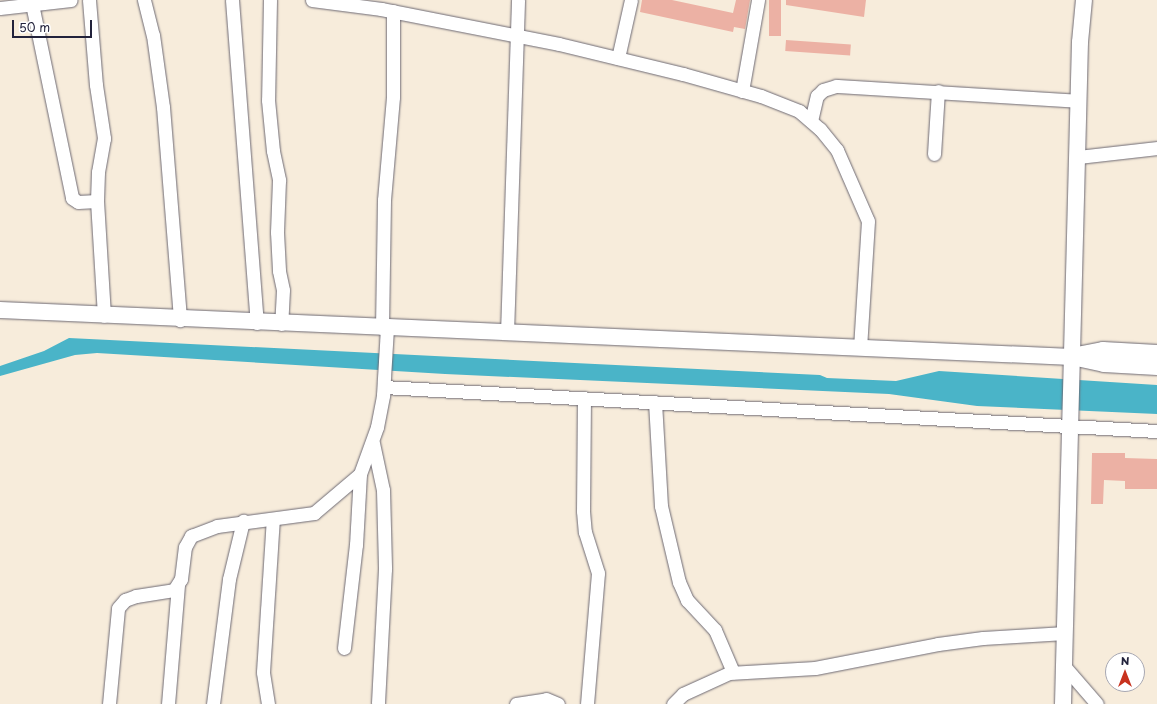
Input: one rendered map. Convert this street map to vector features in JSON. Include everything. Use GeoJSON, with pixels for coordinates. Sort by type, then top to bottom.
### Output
{"type":"FeatureCollection","features":[{"type":"Feature","properties":{"kind":"main road"},"geometry":{"type":"LineString","coordinates":[[1062,704],[1079,102],[1084,0]]}},
{"type":"Feature","properties":{"kind":"main road"},"geometry":{"type":"LineString","coordinates":[[0,310],[180,320],[1072,356],[1104,364],[1157,367]]}},
{"type":"Feature","properties":{"kind":"main road"},"geometry":{"type":"LineString","coordinates":[[1072,356],[1103,350],[1157,352]]}},
{"type":"Feature","properties":{"kind":"street"},"geometry":{"type":"LineString","coordinates":[[0,8],[18,3],[32,4],[71,0]]}},
{"type":"Feature","properties":{"kind":"street"},"geometry":{"type":"LineString","coordinates":[[88,0],[96,85],[104,138],[98,172],[98,201],[104,316]]}},
{"type":"Feature","properties":{"kind":"street"},"geometry":{"type":"LineString","coordinates":[[144,0],[153,35],[163,107],[180,320]]}},
{"type":"Feature","properties":{"kind":"street"},"geometry":{"type":"LineString","coordinates":[[232,0],[257,323]]}},
{"type":"Feature","properties":{"kind":"street"},"geometry":{"type":"LineString","coordinates":[[270,0],[268,100],[273,150],[279,180],[277,232],[279,271],[283,290],[281,324]]}},
{"type":"Feature","properties":{"kind":"street"},"geometry":{"type":"LineString","coordinates":[[312,0],[393,11],[516,35],[618,58],[742,91],[800,111],[837,150],[868,221],[860,348]]}},
{"type":"Feature","properties":{"kind":"street"},"geometry":{"type":"LineString","coordinates":[[507,333],[518,0]]}},
{"type":"Feature","properties":{"kind":"street"},"geometry":{"type":"LineString","coordinates":[[618,58],[631,0]]}},
{"type":"Feature","properties":{"kind":"street"},"geometry":{"type":"LineString","coordinates":[[742,91],[758,0]]}},
{"type":"Feature","properties":{"kind":"street"},"geometry":{"type":"LineString","coordinates":[[32,4],[72,198],[78,202],[98,201]]}},
{"type":"Feature","properties":{"kind":"street"},"geometry":{"type":"LineString","coordinates":[[344,648],[356,545],[360,474],[372,442],[384,387],[384,200],[394,97],[393,11]]}},
{"type":"Feature","properties":{"kind":"street"},"geometry":{"type":"LineString","coordinates":[[811,121],[817,96],[823,90],[836,86],[938,91],[1079,102]]}},
{"type":"Feature","properties":{"kind":"street"},"geometry":{"type":"LineString","coordinates":[[934,154],[938,91]]}},
{"type":"Feature","properties":{"kind":"street"},"geometry":{"type":"LineString","coordinates":[[1078,157],[1157,148]]}},
{"type":"Feature","properties":{"kind":"street"},"geometry":{"type":"LineString","coordinates":[[384,387],[1157,431]]}},
{"type":"Feature","properties":{"kind":"street"},"geometry":{"type":"LineString","coordinates":[[584,398],[583,511],[585,532],[598,573],[587,704]]}},
{"type":"Feature","properties":{"kind":"street"},"geometry":{"type":"LineString","coordinates":[[655,402],[662,506],[679,582],[687,600],[716,630],[733,672]]}},
{"type":"Feature","properties":{"kind":"street"},"geometry":{"type":"LineString","coordinates":[[372,442],[383,490],[385,569],[378,703]]}},
{"type":"Feature","properties":{"kind":"street"},"geometry":{"type":"LineString","coordinates":[[109,704],[118,608],[125,600],[145,594],[166,593],[174,590],[181,579],[185,547],[191,536],[217,526],[314,513],[360,474]]}},
{"type":"Feature","properties":{"kind":"street"},"geometry":{"type":"LineString","coordinates":[[268,704],[263,672],[273,519]]}},
{"type":"Feature","properties":{"kind":"street"},"geometry":{"type":"LineString","coordinates":[[212,704],[230,573],[243,522]]}},
{"type":"Feature","properties":{"kind":"street"},"geometry":{"type":"LineString","coordinates":[[168,704],[178,584]]}},
{"type":"Feature","properties":{"kind":"street"},"geometry":{"type":"LineString","coordinates":[[673,704],[683,694],[733,672],[815,668],[904,650],[983,638],[1065,634]]}},
{"type":"Feature","properties":{"kind":"street"},"geometry":{"type":"LineString","coordinates":[[1064,666],[1097,704]]}},
{"type":"Feature","properties":{"kind":"street"},"geometry":{"type":"LineString","coordinates":[[516,704],[546,699],[558,704]]}},
{"type":"Feature","properties":{"kind":"water"},"geometry":{"type":"Polygon","coordinates":[[[69,338],[820,375],[827,378],[896,381],[939,371],[1157,385],[1157,414],[977,406],[889,394],[445,374],[97,353],[75,355],[0,376],[0,366],[44,351],[69,338]]]}},
{"type":"Feature","properties":{"kind":"building"},"geometry":{"type":"Polygon","coordinates":[[[642,0],[672,0],[733,13],[736,0],[750,0],[745,29],[734,27],[733,32],[640,12],[642,0]]]}},
{"type":"Feature","properties":{"kind":"building"},"geometry":{"type":"Polygon","coordinates":[[[769,0],[781,0],[781,36],[769,36],[769,0]]]}},
{"type":"Feature","properties":{"kind":"building"},"geometry":{"type":"Polygon","coordinates":[[[786,0],[866,0],[864,17],[786,5],[786,0]]]}},
{"type":"Feature","properties":{"kind":"building"},"geometry":{"type":"Polygon","coordinates":[[[786,40],[851,45],[850,56],[785,51],[786,40]]]}},
{"type":"Feature","properties":{"kind":"building"},"geometry":{"type":"Polygon","coordinates":[[[1092,453],[1125,453],[1125,458],[1157,459],[1157,489],[1125,489],[1125,481],[1104,480],[1103,504],[1091,504],[1092,453]]]}}]}
